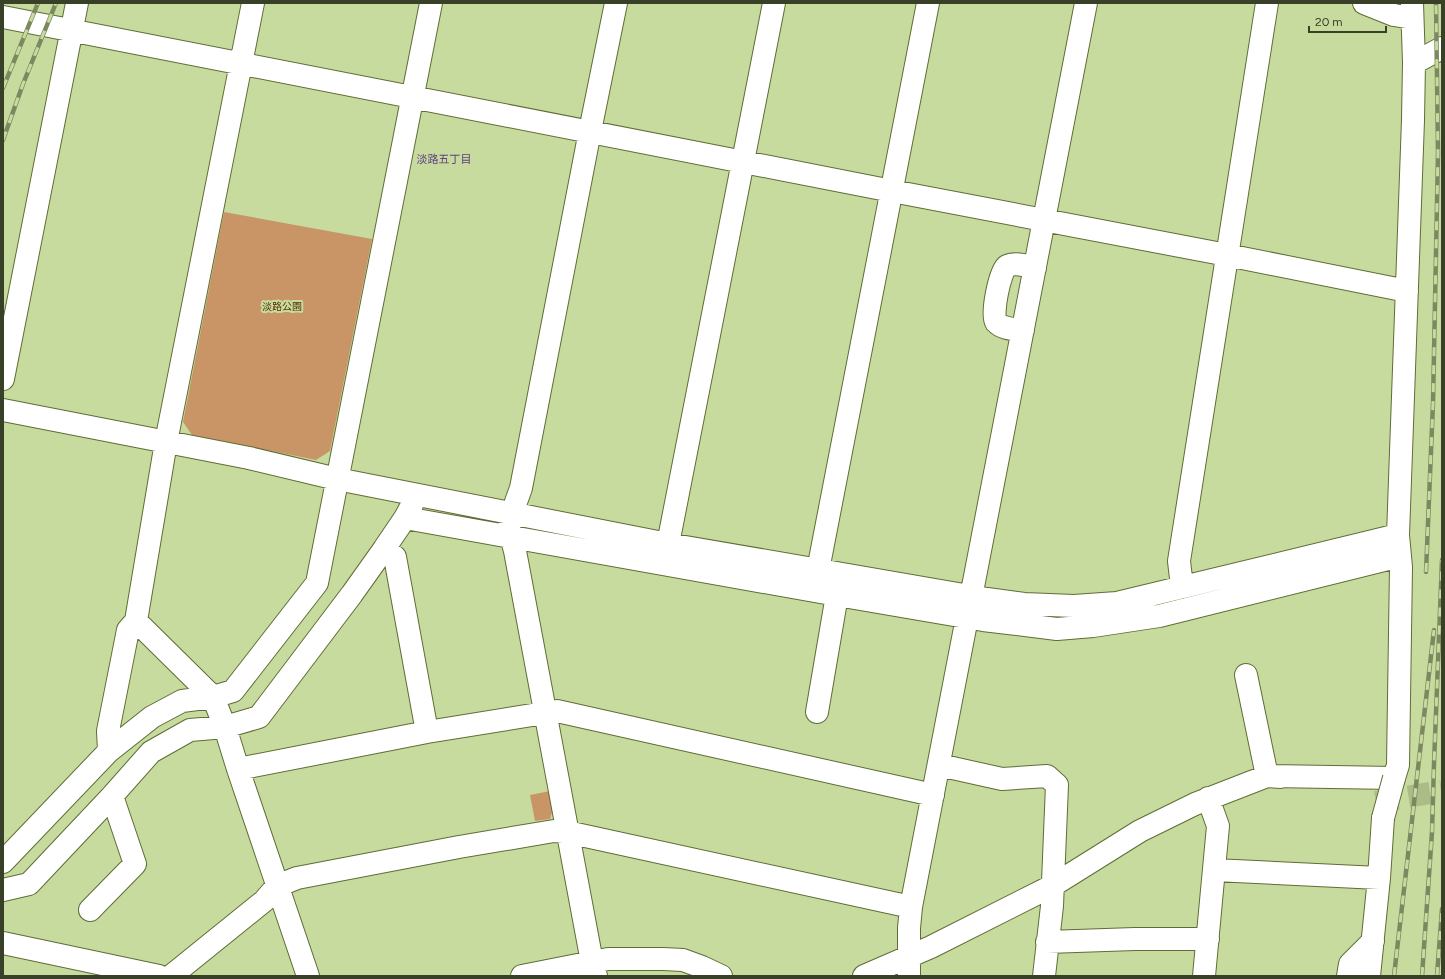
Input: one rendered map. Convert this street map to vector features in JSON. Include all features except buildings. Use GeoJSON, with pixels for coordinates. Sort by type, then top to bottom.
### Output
{"type":"FeatureCollection","features":[{"type":"Feature","properties":{"kind":"street"},"geometry":{"type":"LineString","coordinates":[[3,379],[77,3]]}},
{"type":"Feature","properties":{"kind":"street"},"geometry":{"type":"LineString","coordinates":[[109,751],[108,731],[128,630],[136,621],[166,442],[254,3]]}},
{"type":"Feature","properties":{"kind":"street"},"geometry":{"type":"LineString","coordinates":[[3,862],[109,751],[152,717],[182,701],[213,697],[233,691],[317,583],[431,3]]}},
{"type":"Feature","properties":{"kind":"street"},"geometry":{"type":"LineString","coordinates":[[594,969],[515,551],[509,528],[512,513],[521,488],[616,3]]}},
{"type":"Feature","properties":{"kind":"street"},"geometry":{"type":"LineString","coordinates":[[668,544],[774,3]]}},
{"type":"Feature","properties":{"kind":"street"},"geometry":{"type":"LineString","coordinates":[[818,570],[928,3]]}},
{"type":"Feature","properties":{"kind":"street"},"geometry":{"type":"LineString","coordinates":[[909,966],[911,907],[1086,3]]}},
{"type":"Feature","properties":{"kind":"street"},"geometry":{"type":"LineString","coordinates":[[1182,587],[1179,561],[1267,3]]}},
{"type":"Feature","properties":{"kind":"street"},"geometry":{"type":"LineString","coordinates":[[1364,3],[1394,15],[1412,10],[1414,63],[1399,545],[1401,567],[1398,765],[1392,777],[1383,818],[1379,878],[1369,976]]}},
{"type":"Feature","properties":{"kind":"street"},"geometry":{"type":"LineString","coordinates":[[3,17],[892,191],[1227,254],[1407,291]]}},
{"type":"Feature","properties":{"kind":"street"},"geometry":{"type":"LineString","coordinates":[[1414,63],[1442,48]]}},
{"type":"Feature","properties":{"kind":"street"},"geometry":{"type":"LineString","coordinates":[[1023,330],[1000,325],[994,318],[994,310],[1001,276],[1004,269],[1012,264],[1035,268]]}},
{"type":"Feature","properties":{"kind":"street"},"geometry":{"type":"LineString","coordinates":[[3,410],[249,458],[337,479],[668,544],[1024,604],[1074,606],[1117,603],[1182,587],[1399,545]]}},
{"type":"Feature","properties":{"kind":"street"},"geometry":{"type":"LineString","coordinates":[[3,890],[29,884],[112,796],[151,752],[190,730],[225,727],[259,716],[352,594],[405,518],[417,495]]}},
{"type":"Feature","properties":{"kind":"street"},"geometry":{"type":"LineString","coordinates":[[405,518],[837,595],[967,617],[1057,629],[1094,626],[1159,616],[1399,545]]}},
{"type":"Feature","properties":{"kind":"street"},"geometry":{"type":"LineString","coordinates":[[384,549],[395,557],[428,732]]}},
{"type":"Feature","properties":{"kind":"street"},"geometry":{"type":"LineString","coordinates":[[817,712],[837,595]]}},
{"type":"Feature","properties":{"kind":"street"},"geometry":{"type":"LineString","coordinates":[[136,621],[213,697],[225,727],[308,976]]}},
{"type":"Feature","properties":{"kind":"street"},"geometry":{"type":"LineString","coordinates":[[1246,675],[1267,776]]}},
{"type":"Feature","properties":{"kind":"street"},"geometry":{"type":"LineString","coordinates":[[238,769],[428,732],[557,711],[933,795]]}},
{"type":"Feature","properties":{"kind":"street"},"geometry":{"type":"LineString","coordinates":[[939,765],[1002,779],[1047,776],[1057,785],[1052,906],[1044,976]]}},
{"type":"Feature","properties":{"kind":"street"},"geometry":{"type":"LineString","coordinates":[[864,976],[909,966],[931,947],[1052,886],[1140,831],[1208,798],[1267,776],[1316,780],[1330,783],[1379,781],[1392,777]]}},
{"type":"Feature","properties":{"kind":"street"},"geometry":{"type":"LineString","coordinates":[[90,910],[135,864],[112,796]]}},
{"type":"Feature","properties":{"kind":"street"},"geometry":{"type":"LineString","coordinates":[[1204,976],[1218,826],[1208,798]]}},
{"type":"Feature","properties":{"kind":"street"},"geometry":{"type":"LineString","coordinates":[[171,976],[264,902],[277,886],[297,878],[459,847],[554,831],[567,832],[911,907]]}},
{"type":"Feature","properties":{"kind":"street"},"geometry":{"type":"LineString","coordinates":[[1214,870],[1379,878]]}},
{"type":"Feature","properties":{"kind":"street"},"geometry":{"type":"LineString","coordinates":[[1047,942],[1135,939],[1208,939]]}},
{"type":"Feature","properties":{"kind":"street"},"geometry":{"type":"LineString","coordinates":[[1348,976],[1350,964],[1373,941]]}},
{"type":"Feature","properties":{"kind":"street"},"geometry":{"type":"LineString","coordinates":[[3,943],[159,976]]}},
{"type":"Feature","properties":{"kind":"street"},"geometry":{"type":"LineString","coordinates":[[522,976],[594,969],[608,959],[683,960],[721,976]]}},
{"type":"Feature","properties":{"kind":"green space","name":"淡路公園"},"geometry":{"type":"Polygon","coordinates":[[[224,212],[372,239],[330,451],[316,460],[192,435],[183,422],[224,212]]]}},
{"type":"Feature","properties":{"kind":"green space"},"geometry":{"type":"Polygon","coordinates":[[[550,791],[553,809],[550,819],[535,821],[530,795],[550,791]]]}},
{"type":"Feature","properties":{"kind":"tunnel"},"geometry":{"type":"LineString","coordinates":[[1376,802],[1442,791]]}},
{"type":"Feature","properties":{"kind":"railway"},"geometry":{"type":"LineString","coordinates":[[3,88],[38,3]]}},
{"type":"Feature","properties":{"kind":"railway"},"geometry":{"type":"LineString","coordinates":[[3,140],[23,84],[56,3]]}},
{"type":"Feature","properties":{"kind":"railway"},"geometry":{"type":"LineString","coordinates":[[1426,572],[1433,403],[1438,153],[1436,3]]}},
{"type":"Feature","properties":{"kind":"railway"},"geometry":{"type":"LineString","coordinates":[[1422,976],[1432,832],[1442,560]]}},
{"type":"Feature","properties":{"kind":"railway"},"geometry":{"type":"LineString","coordinates":[[1394,976],[1434,630]]}},
{"type":"Feature","properties":{"kind":"railway"},"geometry":{"type":"LineString","coordinates":[[1437,976],[1442,909]]}},
{"type":"Feature","properties":{"kind":"district","name":"淡路五丁目"},"geometry":{"type":"Point","coordinates":[444,159]}}]}
